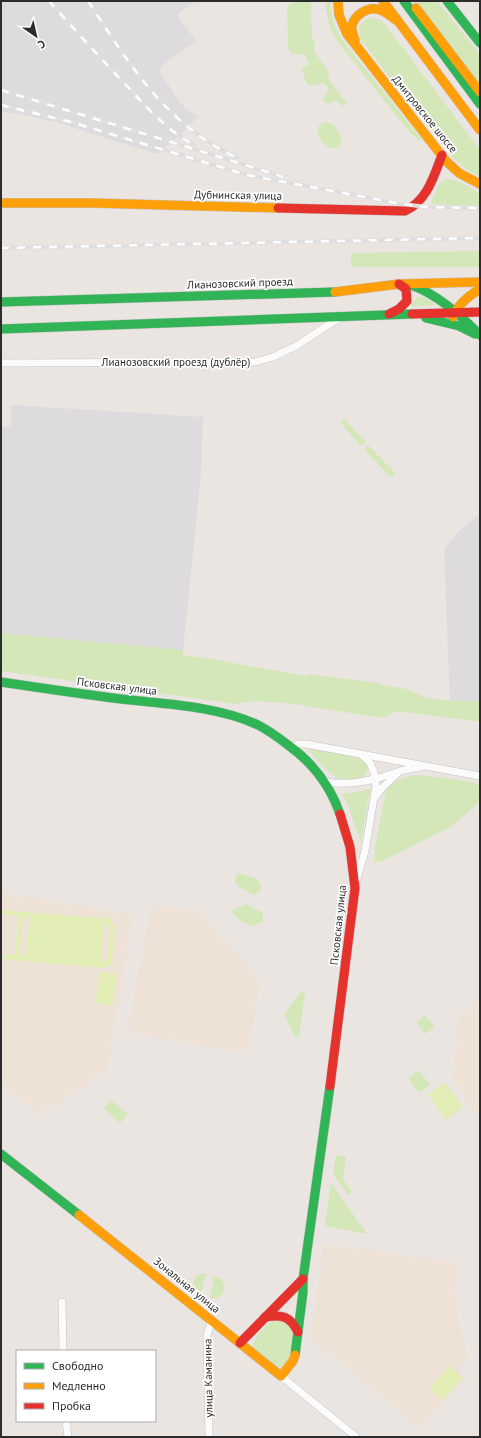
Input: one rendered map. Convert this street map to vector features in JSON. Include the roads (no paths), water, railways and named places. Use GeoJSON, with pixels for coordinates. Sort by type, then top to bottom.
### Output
{"type":"FeatureCollection","features":[{"type":"Feature","properties":{"kind":"street","name":"Дмитровское шоссе"},"geometry":{"type":"LineString","coordinates":[[338,1],[339,15],[344,28],[358,50],[442,155],[459,173],[480,184]]}},
{"type":"Feature","properties":{"kind":"street","name":"Дмитровское шоссе"},"geometry":{"type":"LineString","coordinates":[[383,1],[480,130]]}},
{"type":"Feature","properties":{"kind":"street"},"geometry":{"type":"LineString","coordinates":[[404,1],[480,104]]}},
{"type":"Feature","properties":{"kind":"street"},"geometry":{"type":"LineString","coordinates":[[410,1],[480,92]]}},
{"type":"Feature","properties":{"kind":"street"},"geometry":{"type":"LineString","coordinates":[[447,1],[480,43]]}},
{"type":"Feature","properties":{"kind":"street","name":"Дмитровское шоссе"},"geometry":{"type":"LineString","coordinates":[[358,50],[352,33],[352,25],[360,14],[372,9],[378,9],[398,22]]}},
{"type":"Feature","properties":{"kind":"street","name":"Дубнинская улица"},"geometry":{"type":"LineString","coordinates":[[1,203],[92,203],[405,211],[410,210],[423,197],[442,155]]}},
{"type":"Feature","properties":{"kind":"street","name":"Лианозовский проезд"},"geometry":{"type":"LineString","coordinates":[[1,302],[340,291],[401,284],[480,282]]}},
{"type":"Feature","properties":{"kind":"street"},"geometry":{"type":"LineString","coordinates":[[401,284],[415,286],[426,290],[470,324],[480,336]]}},
{"type":"Feature","properties":{"kind":"street"},"geometry":{"type":"LineString","coordinates":[[383,316],[396,312],[403,307],[407,301],[406,290],[401,284]]}},
{"type":"Feature","properties":{"kind":"street"},"geometry":{"type":"LineString","coordinates":[[459,326],[453,317],[458,306],[465,298],[480,289]]}},
{"type":"Feature","properties":{"kind":"street"},"geometry":{"type":"LineString","coordinates":[[1,329],[480,312]]}},
{"type":"Feature","properties":{"kind":"street"},"geometry":{"type":"LineString","coordinates":[[415,315],[459,326],[480,336]]}},
{"type":"Feature","properties":{"kind":"street","name":"Лианозовский проезд (дублёр)"},"geometry":{"type":"LineString","coordinates":[[1,363],[255,362],[273,357],[293,348],[340,318]]}},
{"type":"Feature","properties":{"kind":"street","name":"Псковская улица"},"geometry":{"type":"LineString","coordinates":[[1,682],[189,707],[223,714],[256,725],[292,748],[312,767],[325,782],[338,809],[349,842],[354,867],[355,888],[334,1060],[303,1279],[303,1292],[295,1354],[293,1360],[281,1376]]}},
{"type":"Feature","properties":{"kind":"street"},"geometry":{"type":"LineString","coordinates":[[292,748],[298,744],[306,744],[480,776]]}},
{"type":"Feature","properties":{"kind":"street"},"geometry":{"type":"LineString","coordinates":[[355,888],[365,851],[375,797],[376,778],[370,763],[360,754]]}},
{"type":"Feature","properties":{"kind":"street"},"geometry":{"type":"LineString","coordinates":[[325,782],[340,784],[358,783],[403,770],[431,766]]}},
{"type":"Feature","properties":{"kind":"street"},"geometry":{"type":"LineString","coordinates":[[375,797],[389,780],[403,770]]}},
{"type":"Feature","properties":{"kind":"street","name":"Зональная улица"},"geometry":{"type":"LineString","coordinates":[[1,1154],[212,1320],[356,1437]]}},
{"type":"Feature","properties":{"kind":"street"},"geometry":{"type":"LineString","coordinates":[[240,1343],[303,1279]]}},
{"type":"Feature","properties":{"kind":"street"},"geometry":{"type":"LineString","coordinates":[[62,1302],[63,1350]]}},
{"type":"Feature","properties":{"kind":"street"},"geometry":{"type":"LineString","coordinates":[[266,1317],[279,1315],[288,1318],[294,1323],[298,1332]]}},
{"type":"Feature","properties":{"kind":"street","name":"улица Каманина"},"geometry":{"type":"LineString","coordinates":[[209,1437],[207,1335],[212,1320]]}},
{"type":"Feature","properties":{"kind":"street"},"geometry":{"type":"LineString","coordinates":[[66,1422],[68,1437]]}},
{"type":"Feature","properties":{"kind":"railway"},"geometry":{"type":"LineString","coordinates":[[49,1],[151,111],[167,126],[194,145]]}},
{"type":"Feature","properties":{"kind":"railway"},"geometry":{"type":"LineString","coordinates":[[88,1],[135,70],[151,91],[169,110],[189,128],[212,144],[237,158]]}},
{"type":"Feature","properties":{"kind":"railway"},"geometry":{"type":"LineString","coordinates":[[1,90],[283,177]]}},
{"type":"Feature","properties":{"kind":"railway"},"geometry":{"type":"LineString","coordinates":[[1,105],[71,122],[247,175],[402,204],[427,207],[480,208]]}},
{"type":"Feature","properties":{"kind":"railway"},"geometry":{"type":"LineString","coordinates":[[1,248],[480,238]]}}]}
